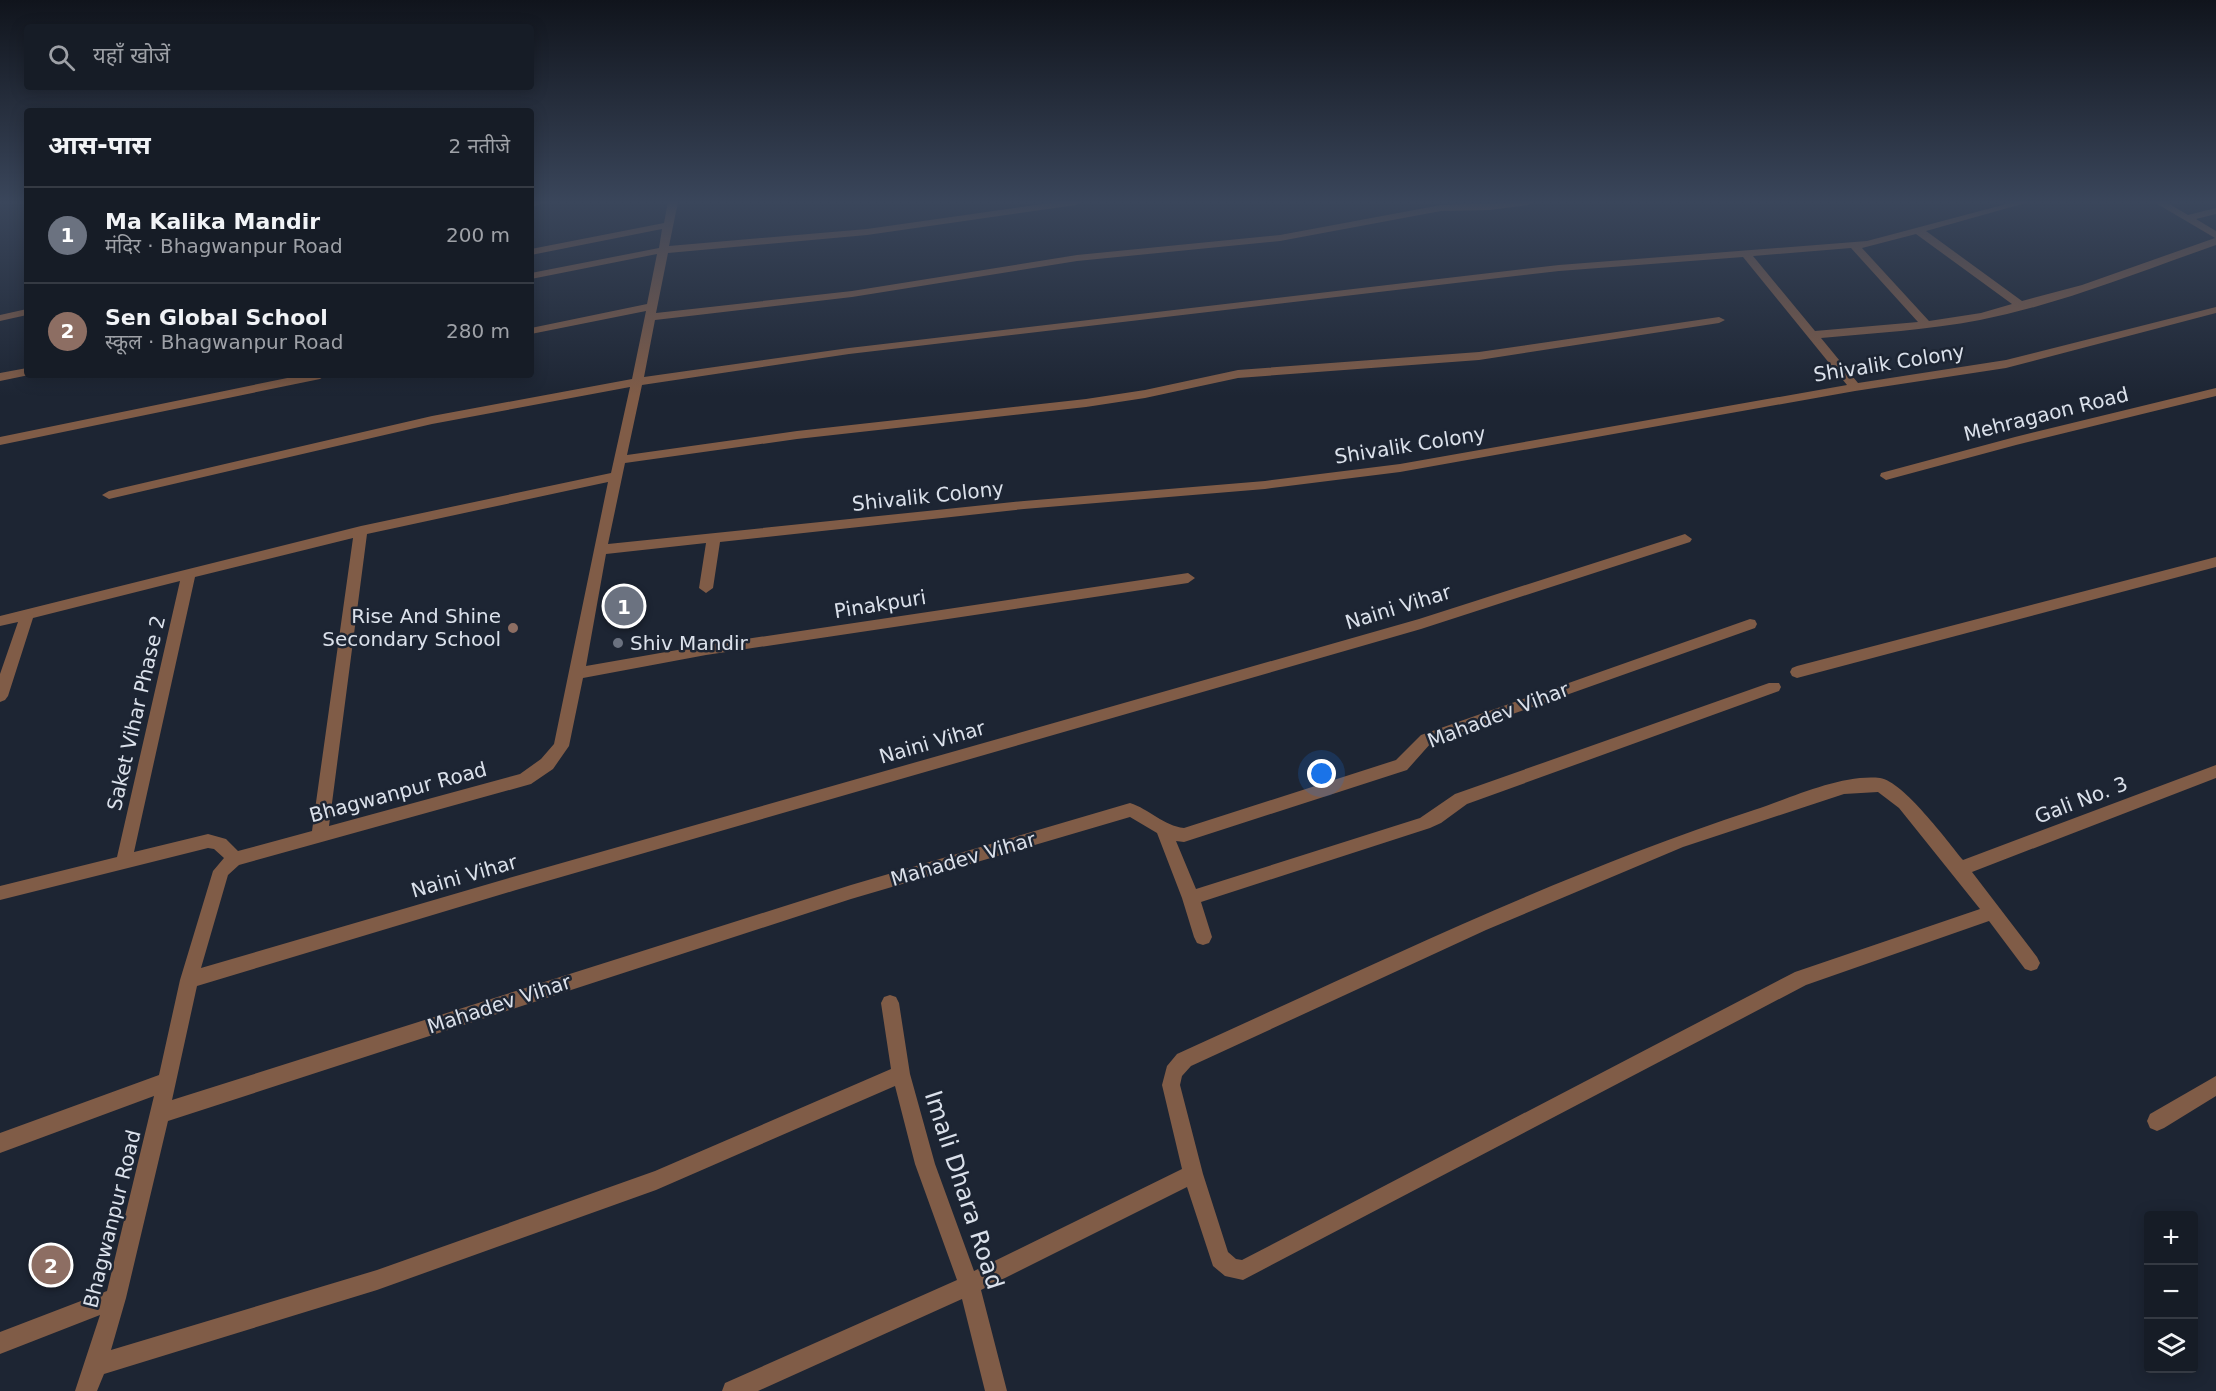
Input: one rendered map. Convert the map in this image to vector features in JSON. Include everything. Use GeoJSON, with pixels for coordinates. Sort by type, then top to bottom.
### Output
{"type":"FeatureCollection","features":[{"type":"Feature","properties":{"kind":"street"},"geometry":{"type":"LineString","coordinates":[[534,275],[577,267]]}},
{"type":"Feature","properties":{"kind":"street","name":"Bhagwanpur Road"},"geometry":{"type":"LineString","coordinates":[[86,1391],[116,1298],[189,980],[214,888],[221,871],[234,859],[525,779],[548,764],[561,746],[659,267]]}},
{"type":"Feature","properties":{"kind":"street"},"geometry":{"type":"LineString","coordinates":[[534,330],[650,311],[852,294],[1021,267]]}},
{"type":"Feature","properties":{"kind":"street"},"geometry":{"type":"LineString","coordinates":[[109,495],[432,420],[637,382],[849,351],[1572,267]]}},
{"type":"Feature","properties":{"kind":"street"},"geometry":{"type":"LineString","coordinates":[[1756,267],[1855,387]]}},
{"type":"Feature","properties":{"kind":"street"},"geometry":{"type":"LineString","coordinates":[[1874,267],[1925,323]]}},
{"type":"Feature","properties":{"kind":"street"},"geometry":{"type":"LineString","coordinates":[[1968,267],[2020,305]]}},
{"type":"Feature","properties":{"kind":"street"},"geometry":{"type":"LineString","coordinates":[[1812,335],[1982,316],[2086,287],[2143,267]]}},
{"type":"Feature","properties":{"kind":"street","name":"Shivalik Colony"},"geometry":{"type":"LineString","coordinates":[[600,550],[1024,505],[1265,485],[1389,469],[1652,425],[1855,387],[2006,364],[2216,310]]}},
{"type":"Feature","properties":{"kind":"street"},"geometry":{"type":"LineString","coordinates":[[0,318],[24,313]]}},
{"type":"Feature","properties":{"kind":"street"},"geometry":{"type":"LineString","coordinates":[[0,621],[617,468],[797,435],[1086,403],[1144,394],[1238,374],[1479,356],[1719,320]]}},
{"type":"Feature","properties":{"kind":"street"},"geometry":{"type":"LineString","coordinates":[[0,377],[24,373]]}},
{"type":"Feature","properties":{"kind":"street"},"geometry":{"type":"LineString","coordinates":[[0,441],[305,378]]}},
{"type":"Feature","properties":{"kind":"street","name":"Mehragaon Road"},"geometry":{"type":"LineString","coordinates":[[1886,476],[2015,441],[2216,392]]}},
{"type":"Feature","properties":{"kind":"street"},"geometry":{"type":"LineString","coordinates":[[319,836],[361,531]]}},
{"type":"Feature","properties":{"kind":"street"},"geometry":{"type":"LineString","coordinates":[[706,588],[714,538]]}},
{"type":"Feature","properties":{"kind":"street","name":"Naini Vihar"},"geometry":{"type":"LineString","coordinates":[[189,980],[573,866],[1421,624],[1684,539]]}},
{"type":"Feature","properties":{"kind":"street"},"geometry":{"type":"LineString","coordinates":[[1797,672],[2216,562]]}},
{"type":"Feature","properties":{"kind":"street","name":"Saket Vihar Phase 2"},"geometry":{"type":"LineString","coordinates":[[124,862],[189,573]]}},
{"type":"Feature","properties":{"kind":"street","name":"Pinakpuri"},"geometry":{"type":"LineString","coordinates":[[577,673],[706,650],[1188,578]]}},
{"type":"Feature","properties":{"kind":"street"},"geometry":{"type":"LineString","coordinates":[[0,696],[28,613]]}},
{"type":"Feature","properties":{"kind":"street","name":"Mahadev Vihar"},"geometry":{"type":"LineString","coordinates":[[159,1114],[851,892],[1130,810],[1142,812],[1164,831],[1173,835],[1184,835],[1401,765],[1426,739],[1750,624]]}},
{"type":"Feature","properties":{"kind":"street"},"geometry":{"type":"LineString","coordinates":[[1191,898],[1424,823],[1461,799],[1774,687]]}},
{"type":"Feature","properties":{"kind":"street","name":"Gali No. 3"},"geometry":{"type":"LineString","coordinates":[[1960,869],[2216,771]]}},
{"type":"Feature","properties":{"kind":"street"},"geometry":{"type":"LineString","coordinates":[[1992,913],[1801,978],[1243,1270],[1232,1269],[1220,1260],[1193,1174],[1172,1084],[1174,1072],[1184,1060],[1480,925],[1678,842],[1844,787],[1881,785],[1905,803],[1960,869],[2031,963]]}},
{"type":"Feature","properties":{"kind":"street"},"geometry":{"type":"LineString","coordinates":[[1164,831],[1191,898],[1203,937]]}},
{"type":"Feature","properties":{"kind":"street"},"geometry":{"type":"LineString","coordinates":[[0,893],[217,841],[224,844],[234,859]]}},
{"type":"Feature","properties":{"kind":"street","name":"Imali Dhara Road"},"geometry":{"type":"LineString","coordinates":[[890,1003],[901,1074],[925,1164],[969,1285],[996,1391]]}},
{"type":"Feature","properties":{"kind":"street"},"geometry":{"type":"LineString","coordinates":[[96,1365],[376,1280],[656,1180],[901,1074]]}},
{"type":"Feature","properties":{"kind":"street"},"geometry":{"type":"LineString","coordinates":[[0,1143],[166,1082]]}},
{"type":"Feature","properties":{"kind":"street"},"geometry":{"type":"LineString","coordinates":[[2157,1121],[2216,1085]]}},
{"type":"Feature","properties":{"kind":"street"},"geometry":{"type":"LineString","coordinates":[[733,1391],[969,1285],[1193,1174]]}},
{"type":"Feature","properties":{"kind":"street"},"geometry":{"type":"LineString","coordinates":[[0,1343],[116,1298]]}},
{"type":"Feature","properties":{"kind":"place","name":"Ma Kalika Mandir"},"geometry":{"type":"Point","coordinates":[624,606]}},
{"type":"Feature","properties":{"kind":"place","name":"Rise And Shine Secondary School"},"geometry":{"type":"Point","coordinates":[513,628]}},
{"type":"Feature","properties":{"kind":"place","name":"Shiv Mandir"},"geometry":{"type":"Point","coordinates":[618,643]}},
{"type":"Feature","properties":{"kind":"place","name":"Sen Global School"},"geometry":{"type":"Point","coordinates":[51,1265]}}]}
